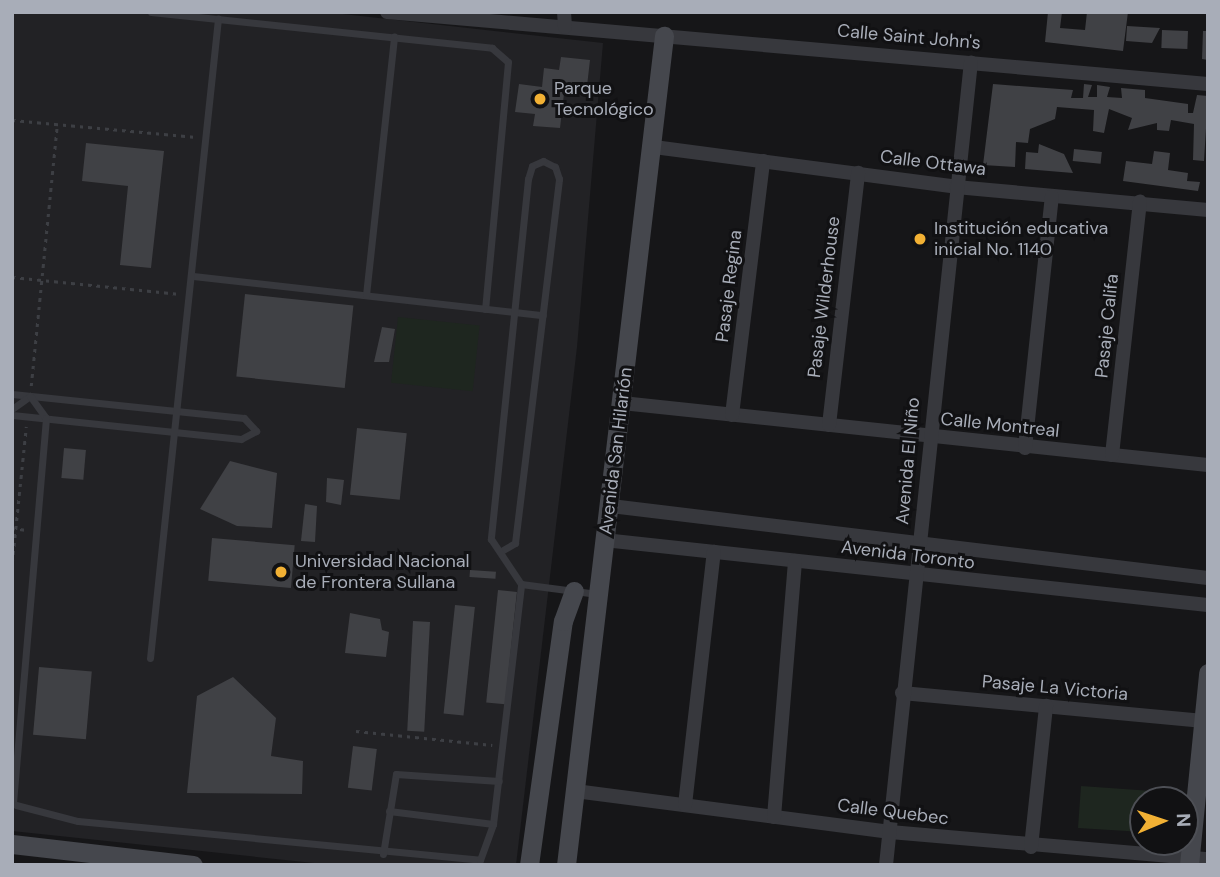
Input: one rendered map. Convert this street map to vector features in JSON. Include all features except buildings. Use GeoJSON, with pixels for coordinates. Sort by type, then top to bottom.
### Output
{"type":"FeatureCollection","features":[{"type":"Feature","properties":{"kind":"street","name":"Calle Saint John's"},"geometry":{"type":"LineString","coordinates":[[387,12],[564,20],[664,36],[1208,84]]}},
{"type":"Feature","properties":{"kind":"street","name":"Avenida San Hilarión"},"geometry":{"type":"LineString","coordinates":[[566,865],[654,147],[664,36]]}},
{"type":"Feature","properties":{"kind":"street","name":"Avenida El Niño"},"geometry":{"type":"LineString","coordinates":[[886,865],[929,437],[971,62]]}},
{"type":"Feature","properties":{"kind":"street","name":"Calle Ottawa"},"geometry":{"type":"LineString","coordinates":[[654,147],[956,187],[1208,209]]}},
{"type":"Feature","properties":{"kind":"street","name":"Pasaje Regina"},"geometry":{"type":"LineString","coordinates":[[732,415],[763,161]]}},
{"type":"Feature","properties":{"kind":"street","name":"Pasaje Wilderhouse"},"geometry":{"type":"LineString","coordinates":[[829,425],[858,173]]}},
{"type":"Feature","properties":{"kind":"street"},"geometry":{"type":"LineString","coordinates":[[1025,448],[1052,196]]}},
{"type":"Feature","properties":{"kind":"street","name":"Pasaje Califa"},"geometry":{"type":"LineString","coordinates":[[1112,455],[1140,202]]}},
{"type":"Feature","properties":{"kind":"street","name":"Calle Montreal"},"geometry":{"type":"LineString","coordinates":[[622,403],[1025,448],[1208,465]]}},
{"type":"Feature","properties":{"kind":"street","name":"Avenida Toronto"},"geometry":{"type":"LineString","coordinates":[[611,506],[919,548],[1208,578]]}},
{"type":"Feature","properties":{"kind":"street","name":"Avenida Toronto"},"geometry":{"type":"LineString","coordinates":[[604,540],[917,576],[1208,605]]}},
{"type":"Feature","properties":{"kind":"street"},"geometry":{"type":"LineString","coordinates":[[685,806],[714,552]]}},
{"type":"Feature","properties":{"kind":"street"},"geometry":{"type":"LineString","coordinates":[[774,817],[794,561]]}},
{"type":"Feature","properties":{"kind":"street"},"geometry":{"type":"LineString","coordinates":[[529,865],[563,621],[574,591]]}},
{"type":"Feature","properties":{"kind":"street"},"geometry":{"type":"LineString","coordinates":[[1195,860],[1208,674]]}},
{"type":"Feature","properties":{"kind":"street","name":"Pasaje La Victoria"},"geometry":{"type":"LineString","coordinates":[[902,693],[1204,721]]}},
{"type":"Feature","properties":{"kind":"street"},"geometry":{"type":"LineString","coordinates":[[1031,847],[1046,706]]}},
{"type":"Feature","properties":{"kind":"street","name":"Calle Quebec"},"geometry":{"type":"LineString","coordinates":[[575,791],[890,832],[1195,860]]}},
{"type":"Feature","properties":{"kind":"street"},"geometry":{"type":"LineString","coordinates":[[12,844],[193,865]]}},
{"type":"Feature","properties":{"kind":"lane"},"geometry":{"type":"LineString","coordinates":[[151,12],[492,48],[508,62],[485,309]]}},
{"type":"Feature","properties":{"kind":"lane"},"geometry":{"type":"LineString","coordinates":[[150,658],[177,432],[218,19]]}},
{"type":"Feature","properties":{"kind":"lane"},"geometry":{"type":"LineString","coordinates":[[366,295],[394,37]]}},
{"type":"Feature","properties":{"kind":"lane"},"geometry":{"type":"LineString","coordinates":[[30,396],[46,418],[14,804],[78,821],[383,854],[480,860],[493,824],[522,584],[503,550],[491,538],[528,179],[532,166],[543,161],[555,167],[559,179],[515,543],[503,550]]}},
{"type":"Feature","properties":{"kind":"lane"},"geometry":{"type":"LineString","coordinates":[[193,276],[542,315]]}},
{"type":"Feature","properties":{"kind":"lane"},"geometry":{"type":"LineString","coordinates":[[12,394],[244,418],[256,430],[241,439],[12,415]]}},
{"type":"Feature","properties":{"kind":"lane"},"geometry":{"type":"LineString","coordinates":[[12,409],[30,396]]}},
{"type":"Feature","properties":{"kind":"lane"},"geometry":{"type":"LineString","coordinates":[[522,584],[598,594]]}},
{"type":"Feature","properties":{"kind":"lane"},"geometry":{"type":"LineString","coordinates":[[383,854],[396,775],[406,771],[499,780]]}},
{"type":"Feature","properties":{"kind":"lane"},"geometry":{"type":"LineString","coordinates":[[389,811],[493,824]]}},
{"type":"Feature","properties":{"kind":"path"},"geometry":{"type":"LineString","coordinates":[[12,120],[206,138]]}},
{"type":"Feature","properties":{"kind":"path"},"geometry":{"type":"LineString","coordinates":[[30,396],[57,124]]}},
{"type":"Feature","properties":{"kind":"path"},"geometry":{"type":"LineString","coordinates":[[12,277],[191,295]]}},
{"type":"Feature","properties":{"kind":"path"},"geometry":{"type":"LineString","coordinates":[[12,563],[27,416]]}},
{"type":"Feature","properties":{"kind":"path"},"geometry":{"type":"LineString","coordinates":[[356,731],[503,746]]}},
{"type":"Feature","properties":{"kind":"shaded area","name":"Universidad Nacional de Frontera Sullana"},"geometry":{"type":"Polygon","coordinates":[[[12,12],[325,12],[603,43],[577,347],[516,865],[333,865],[12,831],[12,12]]]}},
{"type":"Feature","properties":{"kind":"shaded area"},"geometry":{"type":"Polygon","coordinates":[[[398,317],[480,326],[473,391],[391,383],[398,317]]]}},
{"type":"Feature","properties":{"kind":"shaded area"},"geometry":{"type":"Polygon","coordinates":[[[1081,786],[1129,789],[1129,831],[1078,828],[1081,786]]]}},
{"type":"Feature","properties":{"kind":"place","name":"Parque Tecnológico"},"geometry":{"type":"Point","coordinates":[540,99]}},
{"type":"Feature","properties":{"kind":"place","name":"Institución educativa inicial No. 1140"},"geometry":{"type":"Point","coordinates":[920,239]}},
{"type":"Feature","properties":{"kind":"place","name":"Universidad Nacional de Frontera Sullana"},"geometry":{"type":"Point","coordinates":[281,572]}}]}
